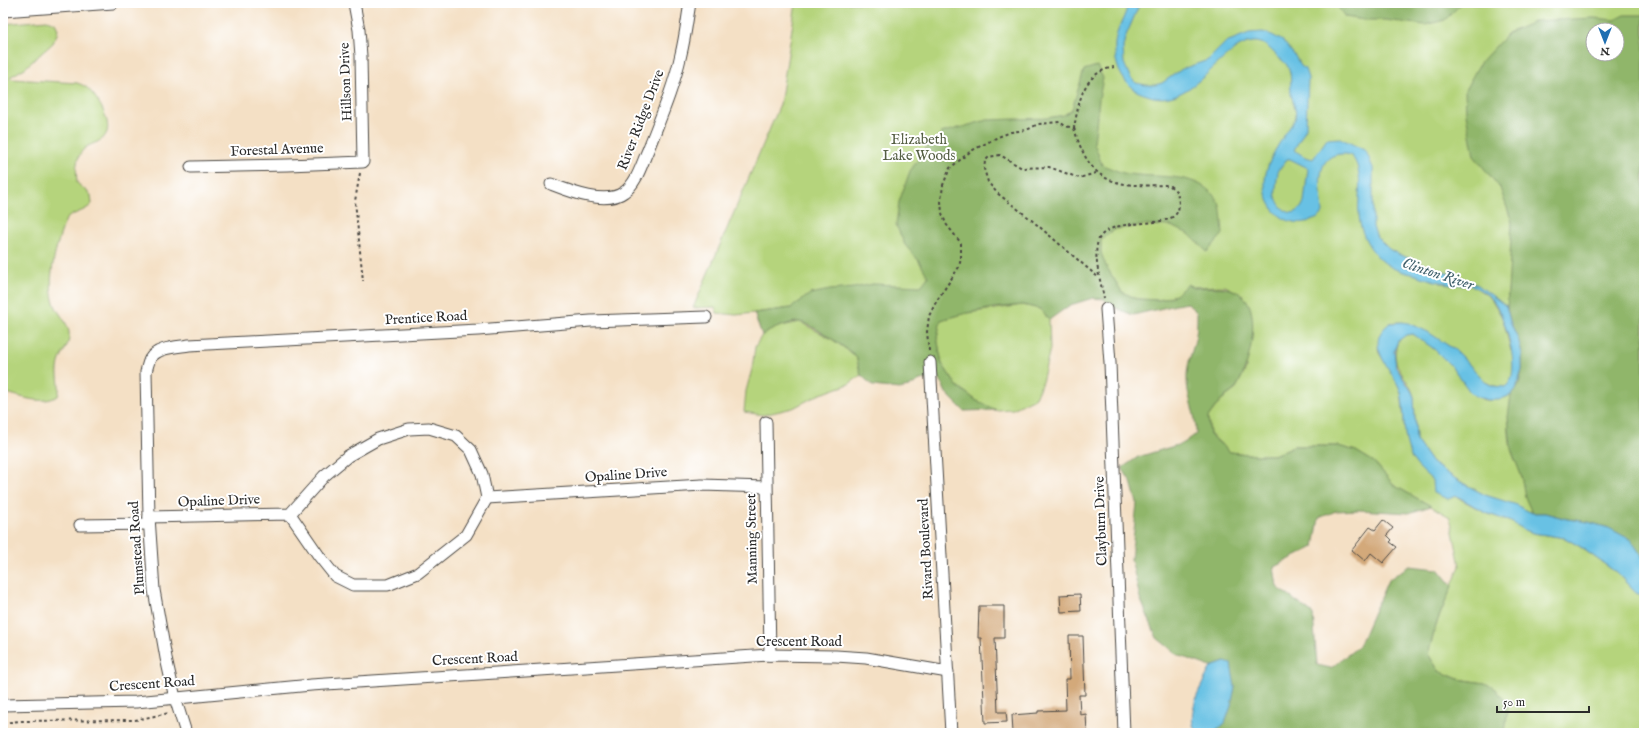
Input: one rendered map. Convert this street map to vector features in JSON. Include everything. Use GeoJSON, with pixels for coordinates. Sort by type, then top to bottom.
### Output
{"type":"FeatureCollection","features":[{"type":"Feature","properties":{"kind":"street"},"geometry":{"type":"LineString","coordinates":[[3,11],[113,3]]}},
{"type":"Feature","properties":{"kind":"street","name":"Hillson Drive"},"geometry":{"type":"LineString","coordinates":[[354,3],[359,30],[363,162]]}},
{"type":"Feature","properties":{"kind":"street","name":"River Ridge Drive"},"geometry":{"type":"LineString","coordinates":[[551,184],[577,194],[593,197],[613,196],[624,193],[634,181],[666,105],[681,55],[690,3]]}},
{"type":"Feature","properties":{"kind":"street","name":"Forestal Avenue"},"geometry":{"type":"LineString","coordinates":[[191,167],[363,162]]}},
{"type":"Feature","properties":{"kind":"street","name":"Clayburn Drive"},"geometry":{"type":"LineString","coordinates":[[1106,309],[1110,363],[1124,733]]}},
{"type":"Feature","properties":{"kind":"street","name":"Prentice Road"},"geometry":{"type":"LineString","coordinates":[[150,358],[159,351],[171,347],[189,345],[478,330],[605,320],[706,317]]}},
{"type":"Feature","properties":{"kind":"street","name":"Plumstead Road"},"geometry":{"type":"LineString","coordinates":[[150,358],[146,372],[149,521],[154,590],[166,658],[175,698],[186,733]]}},
{"type":"Feature","properties":{"kind":"street","name":"Rivard Boulevard"},"geometry":{"type":"LineString","coordinates":[[930,362],[951,733]]}},
{"type":"Feature","properties":{"kind":"street","name":"Manning Street"},"geometry":{"type":"LineString","coordinates":[[766,422],[770,655]]}},
{"type":"Feature","properties":{"kind":"street"},"geometry":{"type":"LineString","coordinates":[[429,428],[456,436],[471,450],[482,474],[487,498],[466,535],[418,573],[388,585],[353,585],[335,576],[319,556],[290,514],[324,476],[348,456],[378,439],[409,429],[429,428]]}},
{"type":"Feature","properties":{"kind":"street","name":"Opaline Drive"},"geometry":{"type":"LineString","coordinates":[[487,498],[702,485],[766,487]]}},
{"type":"Feature","properties":{"kind":"street","name":"Opaline Drive"},"geometry":{"type":"LineString","coordinates":[[80,526],[290,514]]}},
{"type":"Feature","properties":{"kind":"street","name":"Crescent Road"},"geometry":{"type":"LineString","coordinates":[[3,705],[136,702],[318,684],[770,655],[843,656],[866,658],[948,672]]}},
{"type":"Feature","properties":{"kind":"path"},"geometry":{"type":"LineString","coordinates":[[1106,309],[1096,255],[1100,238],[1109,230],[1121,225],[1169,220],[1176,215],[1179,202],[1177,192],[1170,186],[1112,182],[1088,164],[1082,153],[1074,128],[1082,91],[1087,83],[1100,72],[1114,67]]}},
{"type":"Feature","properties":{"kind":"path"},"geometry":{"type":"LineString","coordinates":[[930,362],[927,332],[929,316],[936,302],[959,267],[961,258],[961,243],[946,224],[942,213],[941,201],[943,185],[950,168],[971,151],[1011,132],[1027,130],[1038,124],[1052,121],[1060,122],[1065,126],[1074,128]]}},
{"type":"Feature","properties":{"kind":"path"},"geometry":{"type":"LineString","coordinates":[[1097,172],[1079,178],[1049,167],[1022,168],[1000,155],[989,157],[985,161],[984,169],[988,182],[997,193],[1028,217],[1100,279]]}},
{"type":"Feature","properties":{"kind":"path"},"geometry":{"type":"LineString","coordinates":[[363,162],[355,201],[363,281]]}},
{"type":"Feature","properties":{"kind":"path"},"geometry":{"type":"LineString","coordinates":[[3,723],[18,721],[135,720],[179,710]]}},
{"type":"Feature","properties":{"kind":"green space","name":"Elizabeth Lake Woods"},"geometry":{"type":"Polygon","coordinates":[[[796,3],[1644,3],[1644,549],[1518,514],[1517,506],[1485,495],[1459,481],[1432,463],[1416,440],[1414,397],[1408,382],[1397,365],[1395,358],[1398,341],[1407,334],[1415,335],[1420,338],[1433,348],[1453,368],[1470,391],[1482,399],[1499,399],[1511,395],[1509,436],[1515,460],[1512,377],[1510,382],[1505,387],[1491,385],[1480,377],[1453,349],[1423,330],[1410,324],[1397,322],[1390,323],[1378,348],[1379,353],[1396,380],[1401,392],[1406,439],[1413,460],[1432,480],[1462,500],[1486,513],[1511,522],[1533,533],[1565,538],[1617,573],[1636,593],[1644,596],[1644,623],[1641,627],[1644,657],[1644,733],[1505,733],[1506,730],[1484,683],[1458,679],[1439,671],[1428,654],[1437,622],[1460,566],[1450,517],[1395,486],[1374,462],[1356,451],[1338,446],[1294,446],[1274,455],[1256,455],[1230,452],[1210,434],[1208,417],[1220,401],[1235,390],[1246,369],[1243,295],[1225,286],[1192,287],[1187,284],[1176,295],[1159,300],[1137,299],[1122,292],[799,302],[791,308],[736,315],[717,313],[715,307],[693,308],[780,105],[796,3]],[[1444,272],[1440,283],[1472,285],[1491,298],[1503,319],[1511,351],[1509,280],[1507,309],[1506,306],[1461,277],[1444,272]]]}},
{"type":"Feature","properties":{"kind":"green space"},"geometry":{"type":"Polygon","coordinates":[[[1335,3],[1462,3],[1445,20],[1425,25],[1345,17],[1335,3]]]}},
{"type":"Feature","properties":{"kind":"green space"},"geometry":{"type":"Polygon","coordinates":[[[1624,15],[1644,15],[1644,559],[1609,528],[1545,513],[1532,513],[1525,497],[1521,475],[1511,449],[1508,417],[1511,395],[1519,384],[1522,370],[1522,355],[1519,342],[1510,321],[1507,309],[1512,222],[1500,188],[1474,156],[1466,114],[1465,90],[1480,63],[1508,33],[1536,21],[1594,18],[1614,20],[1624,15]]]}},
{"type":"Feature","properties":{"kind":"green space"},"geometry":{"type":"Polygon","coordinates":[[[47,20],[55,23],[58,29],[53,43],[25,68],[10,77],[12,79],[77,83],[86,87],[102,108],[108,127],[103,138],[85,148],[79,155],[76,169],[77,183],[91,195],[92,204],[86,209],[66,219],[59,239],[53,262],[51,285],[52,296],[57,309],[68,328],[69,337],[67,346],[59,363],[58,396],[51,399],[38,400],[23,398],[3,392],[3,24],[47,20]]]}},
{"type":"Feature","properties":{"kind":"green space"},"geometry":{"type":"Polygon","coordinates":[[[1097,66],[1103,78],[1094,143],[1102,165],[1119,172],[1179,178],[1191,181],[1201,185],[1211,192],[1220,206],[1223,234],[1207,252],[1189,234],[1171,226],[1147,225],[1116,229],[1101,239],[1101,253],[1106,266],[1122,292],[1137,299],[1159,300],[1176,295],[1187,284],[1198,287],[1227,288],[1242,295],[1248,303],[1252,314],[1253,327],[1252,341],[1245,369],[1235,389],[1217,404],[1208,417],[1210,435],[1230,452],[1256,455],[1274,455],[1294,446],[1338,446],[1356,451],[1374,462],[1395,486],[1431,506],[1409,513],[1359,510],[1336,511],[1319,518],[1314,547],[1274,567],[1277,587],[1313,614],[1317,665],[1331,668],[1359,646],[1388,580],[1409,566],[1438,569],[1452,586],[1437,622],[1428,654],[1439,671],[1458,679],[1485,683],[1496,689],[1508,705],[1505,733],[1214,733],[1225,723],[1235,687],[1225,662],[1211,667],[1178,655],[1157,638],[1140,598],[1131,559],[1137,503],[1131,482],[1122,468],[1138,457],[1184,443],[1196,434],[1195,419],[1188,392],[1187,373],[1196,336],[1197,313],[1188,303],[1133,315],[1111,306],[1104,299],[1093,298],[1070,305],[1049,320],[1040,309],[1023,305],[994,308],[941,320],[937,337],[942,364],[957,386],[977,401],[996,410],[964,411],[946,393],[939,377],[920,380],[909,387],[899,389],[873,386],[861,375],[856,356],[821,332],[800,322],[786,324],[762,335],[754,313],[791,308],[810,294],[873,284],[921,286],[928,277],[919,261],[905,245],[896,225],[899,202],[910,171],[927,147],[941,133],[987,120],[1047,118],[1064,115],[1072,109],[1084,70],[1097,66]]]}},
{"type":"Feature","properties":{"kind":"green space"},"geometry":{"type":"Polygon","coordinates":[[[1023,305],[1040,309],[1049,320],[1050,349],[1042,382],[1035,398],[1013,409],[996,410],[977,401],[957,386],[942,364],[937,337],[941,320],[967,313],[1023,305]]]}},
{"type":"Feature","properties":{"kind":"green space"},"geometry":{"type":"Polygon","coordinates":[[[800,322],[830,338],[856,356],[861,375],[849,384],[818,395],[793,408],[763,415],[744,412],[746,391],[752,369],[755,347],[762,335],[777,327],[800,322]]]}},
{"type":"Feature","properties":{"kind":"water","name":"Clinton River"},"geometry":{"type":"Polygon","coordinates":[[[1128,3],[1140,3],[1125,38],[1123,47],[1124,63],[1130,77],[1136,83],[1155,85],[1162,83],[1182,69],[1208,60],[1226,42],[1249,33],[1263,32],[1283,41],[1301,66],[1305,69],[1308,78],[1306,128],[1294,150],[1305,157],[1313,159],[1327,139],[1340,138],[1366,151],[1373,168],[1373,227],[1377,237],[1389,249],[1398,254],[1478,285],[1506,306],[1510,321],[1519,342],[1522,355],[1522,370],[1516,389],[1511,395],[1499,400],[1488,400],[1475,396],[1470,392],[1453,368],[1434,349],[1413,334],[1406,335],[1398,341],[1394,351],[1396,367],[1414,397],[1416,440],[1432,463],[1459,481],[1485,495],[1514,504],[1532,513],[1545,513],[1609,528],[1631,540],[1644,559],[1644,596],[1636,593],[1617,573],[1565,538],[1533,533],[1511,522],[1486,513],[1457,496],[1448,499],[1433,493],[1432,480],[1417,466],[1409,452],[1405,436],[1401,393],[1398,384],[1382,358],[1378,340],[1382,331],[1390,323],[1409,323],[1428,332],[1455,350],[1487,383],[1493,386],[1505,387],[1510,380],[1513,370],[1512,358],[1506,330],[1497,306],[1488,295],[1471,285],[1443,283],[1400,271],[1388,265],[1375,254],[1366,240],[1360,224],[1359,173],[1353,157],[1350,155],[1341,154],[1332,156],[1326,161],[1322,169],[1321,187],[1323,213],[1319,217],[1301,223],[1292,222],[1277,213],[1272,207],[1265,190],[1265,180],[1269,163],[1296,117],[1291,94],[1290,73],[1286,64],[1263,44],[1257,42],[1244,44],[1219,62],[1193,85],[1179,94],[1164,98],[1138,92],[1125,81],[1119,71],[1116,60],[1115,43],[1117,33],[1128,3]],[[1287,159],[1278,172],[1276,197],[1278,203],[1285,210],[1293,213],[1301,208],[1304,202],[1308,168],[1287,159]]]}},
{"type":"Feature","properties":{"kind":"water"},"geometry":{"type":"Polygon","coordinates":[[[1225,662],[1231,664],[1235,687],[1231,706],[1225,723],[1214,733],[1199,733],[1193,726],[1192,718],[1195,703],[1211,667],[1225,662]]]}},
{"type":"Feature","properties":{"kind":"building"},"geometry":{"type":"Polygon","coordinates":[[[1383,520],[1393,528],[1387,535],[1392,540],[1390,542],[1397,547],[1383,563],[1371,553],[1365,561],[1352,550],[1370,527],[1375,530],[1383,520]]]}},
{"type":"Feature","properties":{"kind":"building"},"geometry":{"type":"Polygon","coordinates":[[[1080,594],[1081,611],[1061,612],[1060,595],[1080,594]]]}},
{"type":"Feature","properties":{"kind":"building"},"geometry":{"type":"Polygon","coordinates":[[[979,606],[1004,606],[1004,638],[995,638],[998,712],[1006,712],[1007,722],[985,723],[981,638],[978,638],[979,606]]]}},
{"type":"Feature","properties":{"kind":"building"},"geometry":{"type":"Polygon","coordinates":[[[1069,636],[1083,636],[1085,695],[1079,695],[1080,715],[1086,714],[1087,733],[1066,733],[1066,731],[1013,733],[1012,715],[1038,713],[1038,711],[1066,710],[1065,679],[1070,679],[1069,636]]]}}]}
